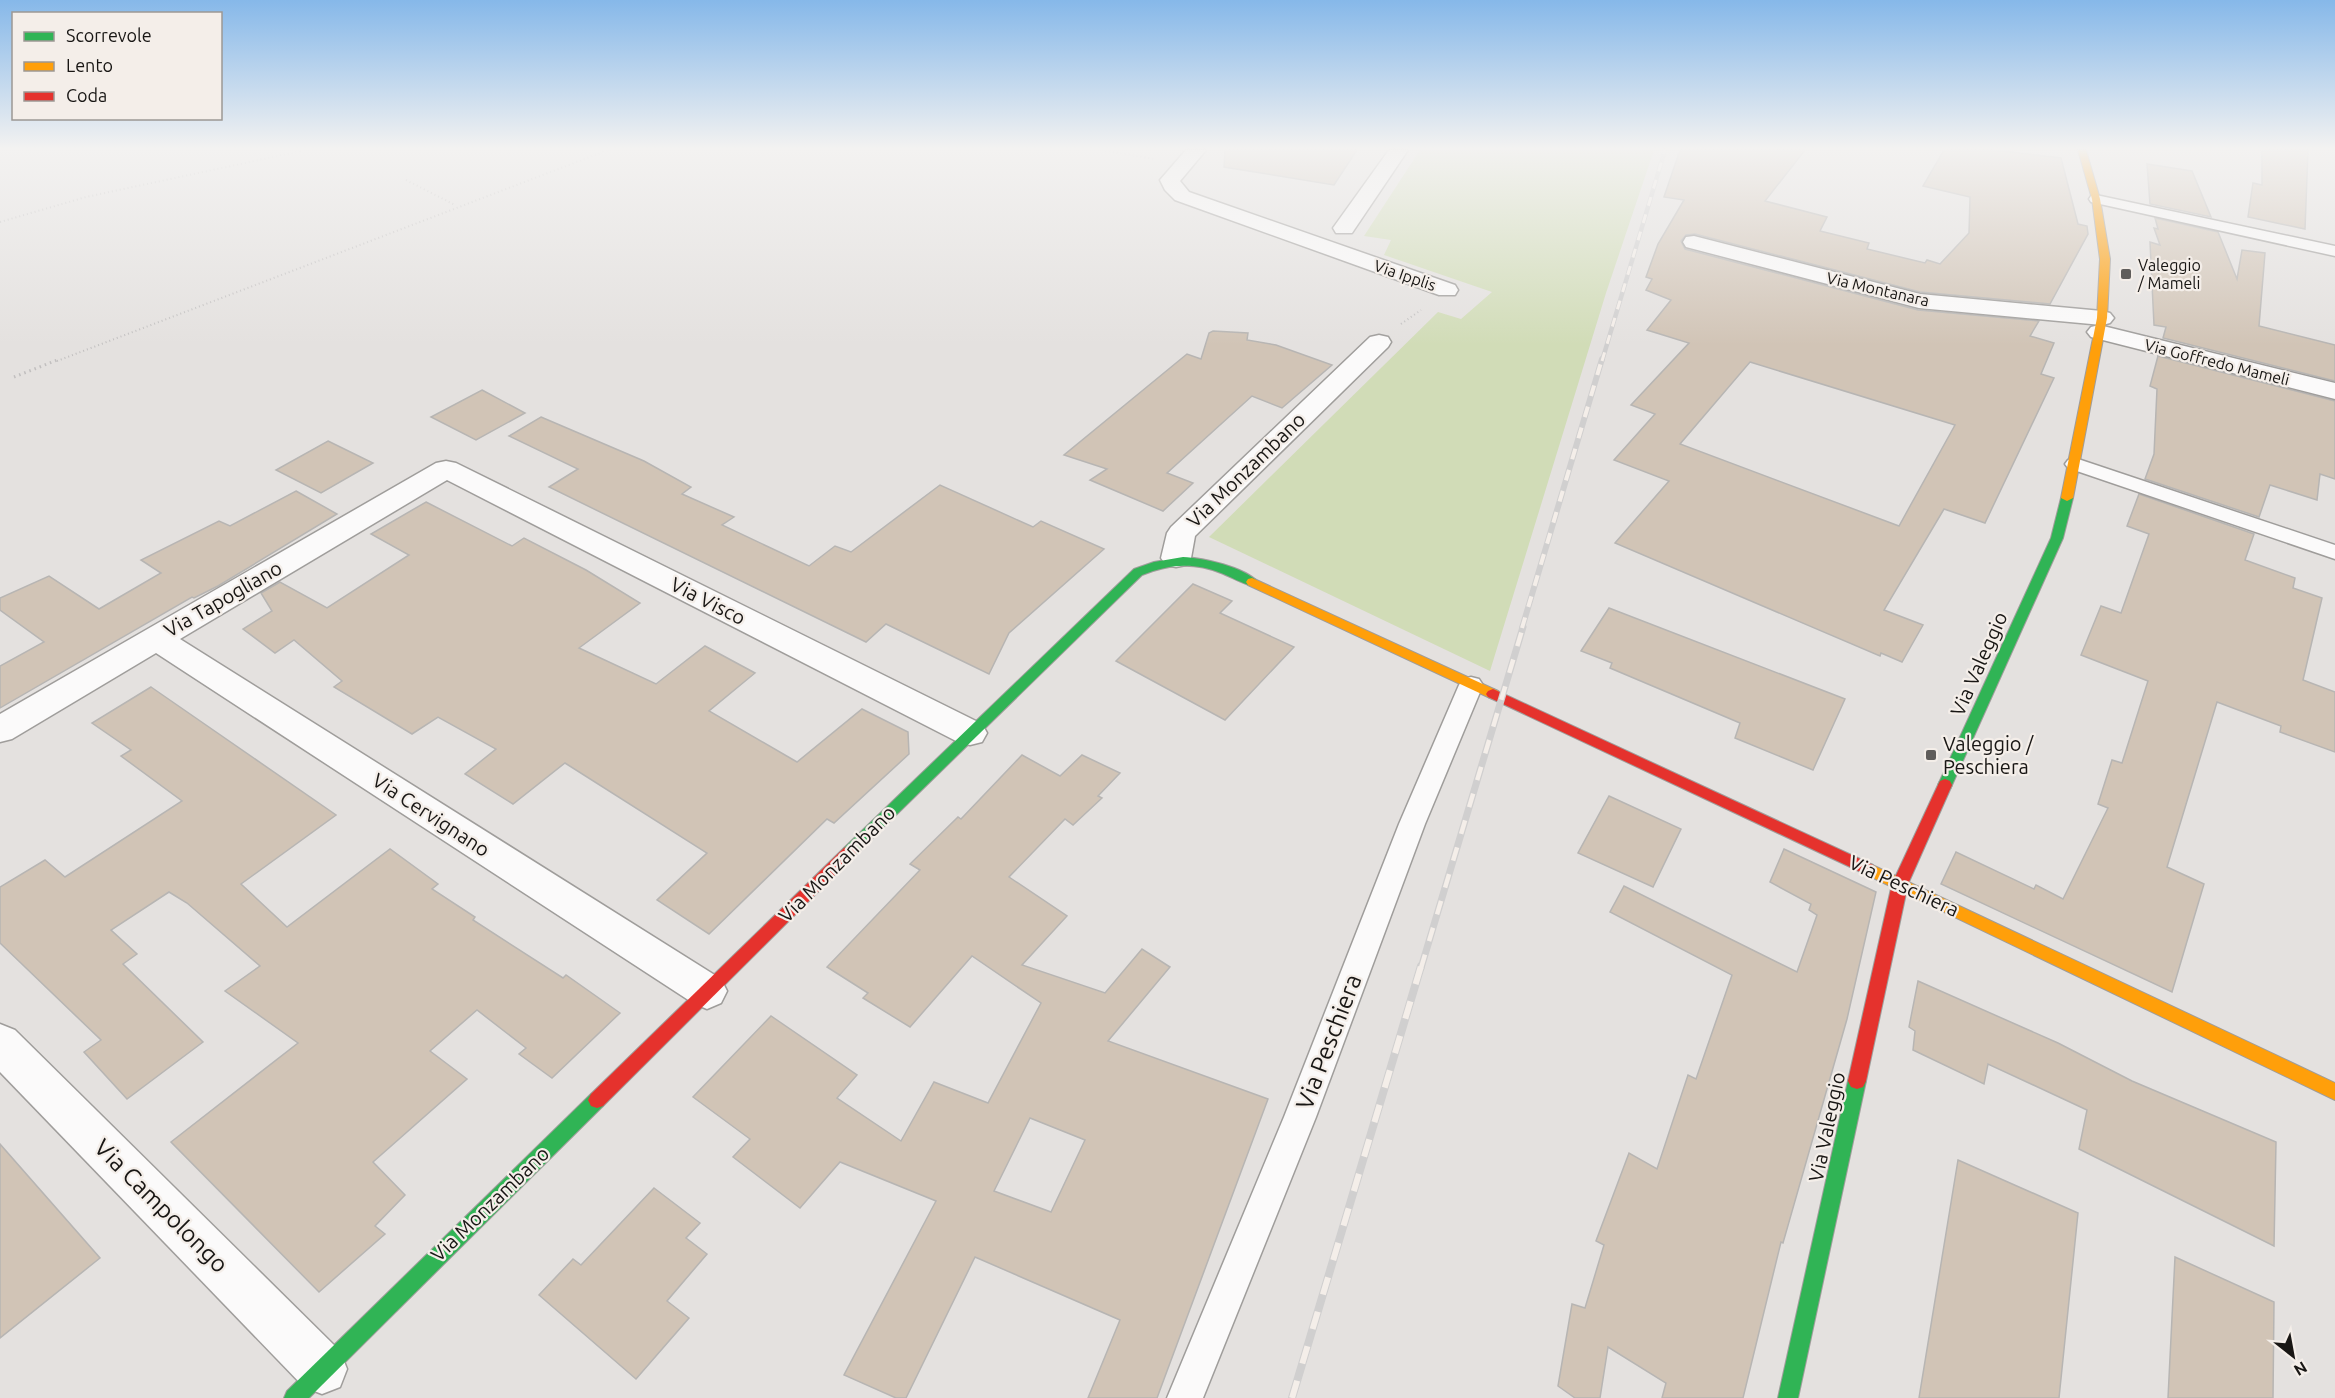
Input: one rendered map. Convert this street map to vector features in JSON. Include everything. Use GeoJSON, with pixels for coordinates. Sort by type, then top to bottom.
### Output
{"type":"FeatureCollection","features":[{"type":"Feature","properties":{"kind":"street","name":"Via Ipplis"},"geometry":{"type":"LineString","coordinates":[[1236,215],[1447,290]]}},
{"type":"Feature","properties":{"kind":"street"},"geometry":{"type":"LineString","coordinates":[[1344,228],[1353,215]]}},
{"type":"Feature","properties":{"kind":"street","name":"Via Valeggio"},"geometry":{"type":"LineString","coordinates":[[1788,1398],[1900,884],[2057,538],[2075,464],[2100,325],[2105,259],[2098,215]]}},
{"type":"Feature","properties":{"kind":"street","name":"Via Montanara"},"geometry":{"type":"LineString","coordinates":[[1694,242],[1919,301],[2100,325]]}},
{"type":"Feature","properties":{"kind":"street","name":"Via Goffredo Mameli"},"geometry":{"type":"LineString","coordinates":[[2100,325],[2335,391]]}},
{"type":"Feature","properties":{"kind":"street","name":"Via Monzambano"},"geometry":{"type":"LineString","coordinates":[[308,1383],[970,733],[1138,572],[1154,564],[1176,558],[1181,533],[1379,342]]}},
{"type":"Feature","properties":{"kind":"street","name":"Via Tapogliano"},"geometry":{"type":"LineString","coordinates":[[0,730],[446,469]]}},
{"type":"Feature","properties":{"kind":"street","name":"Via Visco"},"geometry":{"type":"LineString","coordinates":[[446,469],[970,733]]}},
{"type":"Feature","properties":{"kind":"street","name":"Via Peschiera"},"geometry":{"type":"LineString","coordinates":[[1176,558],[1197,559],[1216,565],[1471,686],[1900,884],[2335,1092]]}},
{"type":"Feature","properties":{"kind":"street","name":"Via Cervignano"},"geometry":{"type":"LineString","coordinates":[[155,638],[708,991]]}},
{"type":"Feature","properties":{"kind":"street","name":"Via Campolongo"},"geometry":{"type":"LineString","coordinates":[[0,1043],[308,1383]]}},
{"type":"Feature","properties":{"kind":"lane"},"geometry":{"type":"LineString","coordinates":[[2171,215],[2335,251]]}},
{"type":"Feature","properties":{"kind":"lane"},"geometry":{"type":"LineString","coordinates":[[2075,464],[2335,552]]}},
{"type":"Feature","properties":{"kind":"lane","name":"Via Peschiera"},"geometry":{"type":"LineString","coordinates":[[1185,1398],[1300,1117],[1412,824],[1471,686]]}},
{"type":"Feature","properties":{"kind":"path"},"geometry":{"type":"LineString","coordinates":[[0,222],[23,215]]}},
{"type":"Feature","properties":{"kind":"path"},"geometry":{"type":"LineString","coordinates":[[14,377],[431,215]]}},
{"type":"Feature","properties":{"kind":"green space"},"geometry":{"type":"Polygon","coordinates":[[[1378,215],[1632,215],[1490,671],[1209,537],[1438,312],[1461,319],[1492,292],[1384,255],[1391,240],[1364,236],[1378,215]]]}},
{"type":"Feature","properties":{"kind":"building"},"geometry":{"type":"Polygon","coordinates":[[[1675,215],[1820,215],[1827,217],[1820,231],[1869,243],[1867,249],[1925,263],[1927,260],[1940,264],[1969,233],[1969,215],[2076,215],[2078,224],[2087,226],[2088,234],[2050,304],[1920,292],[1695,234],[1686,235],[1681,241],[1685,249],[1918,310],[2039,321],[2030,336],[2054,343],[2041,374],[2054,378],[1985,523],[1944,509],[1884,610],[1923,625],[1902,662],[1881,653],[1880,656],[1615,543],[1669,481],[1614,460],[1655,414],[1631,405],[1689,343],[1647,330],[1671,300],[1646,290],[1652,279],[1646,277],[1658,244],[1675,215]],[[1750,362],[1680,444],[1899,526],[1955,425],[1750,362]]]}},
{"type":"Feature","properties":{"kind":"building"},"geometry":{"type":"Polygon","coordinates":[[[2306,215],[2305,229],[2248,217],[2306,215]]]}},
{"type":"Feature","properties":{"kind":"building"},"geometry":{"type":"Polygon","coordinates":[[[2155,218],[2218,232],[2237,279],[2242,250],[2265,253],[2259,326],[2335,345],[2335,381],[2163,338],[2166,327],[2154,325],[2150,242],[2160,245],[2154,228],[2158,229],[2155,218]]]}},
{"type":"Feature","properties":{"kind":"building"},"geometry":{"type":"Polygon","coordinates":[[[1213,331],[1248,333],[1247,340],[1276,345],[1332,365],[1282,408],[1252,396],[1167,473],[1193,483],[1163,511],[1090,480],[1107,469],[1064,455],[1187,354],[1201,359],[1209,333],[1213,331]]]}},
{"type":"Feature","properties":{"kind":"building"},"geometry":{"type":"Polygon","coordinates":[[[2158,356],[2335,401],[2335,479],[2320,474],[2317,500],[2270,485],[2259,517],[2145,479],[2154,454],[2157,389],[2150,386],[2158,356]]]}},
{"type":"Feature","properties":{"kind":"building"},"geometry":{"type":"Polygon","coordinates":[[[482,390],[525,413],[476,440],[431,417],[482,390]]]}},
{"type":"Feature","properties":{"kind":"building"},"geometry":{"type":"Polygon","coordinates":[[[541,417],[644,461],[691,487],[682,494],[734,517],[722,525],[809,566],[835,546],[851,552],[940,485],[1033,527],[1041,521],[1104,549],[1009,633],[989,674],[886,624],[866,642],[549,487],[578,469],[509,436],[541,417]]]}},
{"type":"Feature","properties":{"kind":"building"},"geometry":{"type":"Polygon","coordinates":[[[328,441],[373,463],[321,493],[276,470],[328,441]]]}},
{"type":"Feature","properties":{"kind":"building"},"geometry":{"type":"Polygon","coordinates":[[[296,491],[337,514],[218,586],[192,597],[0,708],[0,666],[44,642],[0,610],[0,598],[49,576],[99,609],[161,573],[141,560],[219,521],[230,526],[296,491]]]}},
{"type":"Feature","properties":{"kind":"building"},"geometry":{"type":"Polygon","coordinates":[[[2139,494],[2254,534],[2245,560],[2295,578],[2293,588],[2322,598],[2303,680],[2335,692],[2335,752],[2280,732],[2281,726],[2217,702],[2167,867],[2204,884],[2172,992],[1941,884],[1956,852],[2034,889],[2036,885],[2063,899],[2108,808],[2098,804],[2112,760],[2122,763],[2148,681],[2081,655],[2101,606],[2121,613],[2149,534],[2127,526],[2139,494]]]}},
{"type":"Feature","properties":{"kind":"building"},"geometry":{"type":"Polygon","coordinates":[[[426,502],[512,546],[524,538],[586,570],[640,603],[579,648],[656,684],[705,646],[755,673],[709,711],[797,762],[862,709],[908,732],[909,754],[834,823],[827,819],[709,934],[657,900],[707,853],[565,763],[513,804],[465,774],[496,749],[438,717],[412,734],[334,687],[342,681],[294,640],[275,653],[243,629],[272,611],[261,593],[280,582],[327,608],[409,555],[371,534],[426,502]]]}},
{"type":"Feature","properties":{"kind":"building"},"geometry":{"type":"Polygon","coordinates":[[[1193,584],[1232,601],[1220,613],[1294,647],[1225,720],[1116,661],[1193,584]]]}},
{"type":"Feature","properties":{"kind":"building"},"geometry":{"type":"Polygon","coordinates":[[[1609,608],[1845,699],[1813,770],[1735,738],[1740,723],[1610,668],[1612,663],[1581,651],[1609,608]]]}},
{"type":"Feature","properties":{"kind":"building"},"geometry":{"type":"Polygon","coordinates":[[[151,687],[336,815],[241,884],[287,927],[390,849],[438,884],[432,889],[475,917],[473,920],[563,978],[566,975],[620,1013],[552,1078],[519,1054],[526,1048],[477,1010],[430,1051],[467,1079],[373,1162],[405,1195],[375,1226],[385,1234],[319,1292],[171,1142],[298,1043],[225,991],[260,966],[187,903],[169,892],[111,930],[137,954],[123,964],[203,1042],[127,1099],[84,1052],[101,1040],[0,943],[0,887],[45,860],[65,877],[182,801],[121,756],[131,750],[92,723],[151,687]]]}},
{"type":"Feature","properties":{"kind":"building"},"geometry":{"type":"Polygon","coordinates":[[[1022,755],[1060,776],[1082,755],[1120,773],[1098,796],[1102,798],[1073,825],[1065,819],[1009,877],[1067,916],[1022,965],[1105,993],[1142,949],[1170,967],[1108,1041],[1268,1099],[1157,1398],[1088,1398],[1120,1320],[975,1257],[906,1398],[896,1398],[844,1375],[936,1201],[840,1162],[800,1208],[733,1157],[750,1139],[693,1097],[771,1016],[857,1075],[837,1098],[901,1141],[934,1082],[988,1103],[1041,1003],[972,956],[910,1027],[863,998],[868,993],[827,967],[920,870],[910,864],[958,817],[961,819],[1022,755]],[[1030,1118],[994,1191],[1051,1212],[1085,1140],[1030,1118]]]}},
{"type":"Feature","properties":{"kind":"building"},"geometry":{"type":"Polygon","coordinates":[[[1609,796],[1681,829],[1653,887],[1578,853],[1609,796]]]}},
{"type":"Feature","properties":{"kind":"building"},"geometry":{"type":"Polygon","coordinates":[[[1784,849],[1876,892],[1847,1019],[1783,1243],[1781,1242],[1743,1398],[1662,1398],[1666,1383],[1608,1347],[1600,1398],[1575,1398],[1558,1386],[1572,1304],[1585,1308],[1604,1245],[1596,1241],[1629,1153],[1657,1169],[1688,1075],[1696,1079],[1732,975],[1610,912],[1624,886],[1797,972],[1817,915],[1809,910],[1811,904],[1770,882],[1784,849]]]}},
{"type":"Feature","properties":{"kind":"building"},"geometry":{"type":"Polygon","coordinates":[[[1918,981],[2058,1043],[2132,1081],[2276,1142],[2274,1246],[2079,1149],[2087,1110],[1988,1064],[1984,1084],[1913,1050],[1915,1031],[1909,1027],[1918,981]]]}},
{"type":"Feature","properties":{"kind":"building"},"geometry":{"type":"Polygon","coordinates":[[[0,1144],[100,1258],[0,1338],[0,1144]]]}},
{"type":"Feature","properties":{"kind":"building"},"geometry":{"type":"Polygon","coordinates":[[[1958,1160],[2078,1213],[2059,1398],[1919,1398],[1958,1160]]]}},
{"type":"Feature","properties":{"kind":"building"},"geometry":{"type":"Polygon","coordinates":[[[654,1188],[700,1223],[686,1238],[707,1254],[667,1301],[689,1318],[636,1379],[539,1295],[573,1259],[581,1265],[654,1188]]]}},
{"type":"Feature","properties":{"kind":"building"},"geometry":{"type":"Polygon","coordinates":[[[2175,1257],[2274,1302],[2273,1398],[2168,1398],[2175,1257]]]}},
{"type":"Feature","properties":{"kind":"railway"},"geometry":{"type":"LineString","coordinates":[[1602,361],[1646,215]]}},
{"type":"Feature","properties":{"kind":"railway"},"geometry":{"type":"LineString","coordinates":[[1522,628],[1602,359]]}},
{"type":"Feature","properties":{"kind":"railway"},"geometry":{"type":"LineString","coordinates":[[1421,968],[1523,627]]}},
{"type":"Feature","properties":{"kind":"railway"},"geometry":{"type":"LineString","coordinates":[[1292,1398],[1421,966]]}},
{"type":"Feature","properties":{"kind":"traffic: fast"},"geometry":{"type":"LineString","coordinates":[[1945,785],[2057,538],[2067,498]]}},
{"type":"Feature","properties":{"kind":"traffic: fast"},"geometry":{"type":"LineString","coordinates":[[849,852],[1138,572],[1169,562],[1196,562],[1223,569],[1252,582]]}},
{"type":"Feature","properties":{"kind":"traffic: fast"},"geometry":{"type":"LineString","coordinates":[[1788,1398],[1857,1081]]}},
{"type":"Feature","properties":{"kind":"traffic: fast"},"geometry":{"type":"LineString","coordinates":[[294,1398],[597,1100]]}},
{"type":"Feature","properties":{"kind":"traffic: slow"},"geometry":{"type":"LineString","coordinates":[[2067,498],[2102,318],[2105,259],[2098,215]]}},
{"type":"Feature","properties":{"kind":"traffic: slow"},"geometry":{"type":"LineString","coordinates":[[1252,582],[1493,694]]}},
{"type":"Feature","properties":{"kind":"traffic: slow"},"geometry":{"type":"LineString","coordinates":[[1868,869],[2335,1092]]}},
{"type":"Feature","properties":{"kind":"traffic: jam"},"geometry":{"type":"LineString","coordinates":[[1493,694],[1868,869]]}},
{"type":"Feature","properties":{"kind":"traffic: jam"},"geometry":{"type":"LineString","coordinates":[[1857,1081],[1900,884],[1945,785]]}},
{"type":"Feature","properties":{"kind":"traffic: jam"},"geometry":{"type":"LineString","coordinates":[[597,1100],[849,852]]}},
{"type":"Feature","properties":{"kind":"place","name":"Valeggio / Mameli"},"geometry":{"type":"Point","coordinates":[2126,274]}},
{"type":"Feature","properties":{"kind":"place","name":"Valeggio / Peschiera"},"geometry":{"type":"Point","coordinates":[1931,755]}}]}
